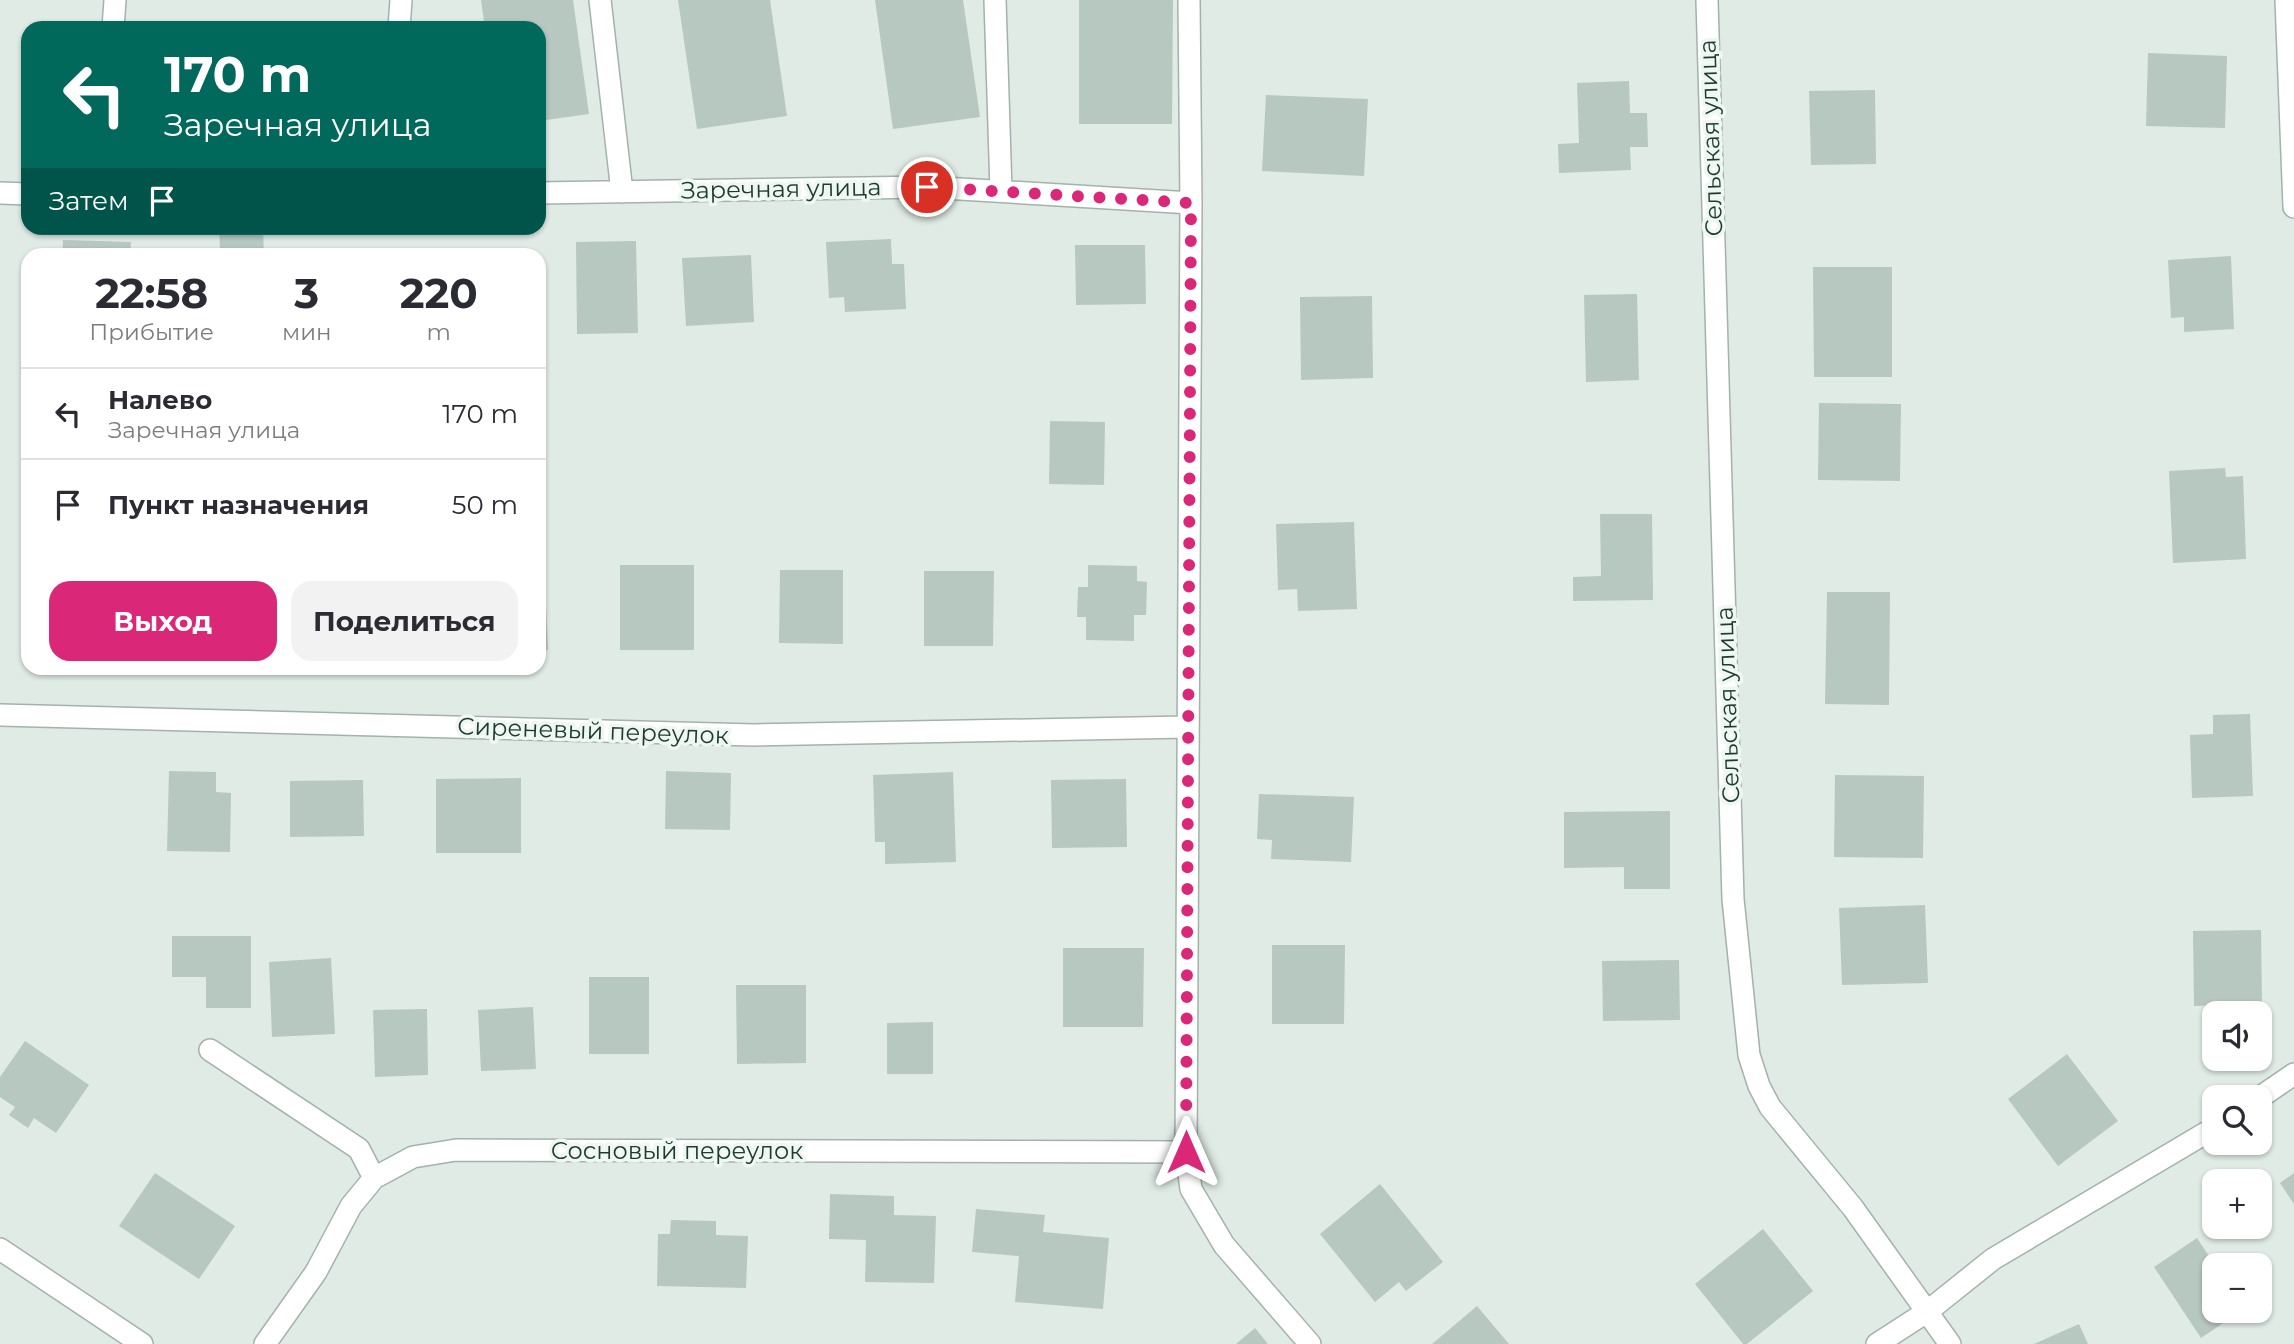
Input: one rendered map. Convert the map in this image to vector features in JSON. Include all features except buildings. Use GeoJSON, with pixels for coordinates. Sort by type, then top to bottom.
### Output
{"type":"FeatureCollection","features":[{"type":"Feature","properties":{"kind":"street"},"geometry":{"type":"LineString","coordinates":[[114,21],[115,0]]}},
{"type":"Feature","properties":{"kind":"street"},"geometry":{"type":"LineString","coordinates":[[400,21],[401,0]]}},
{"type":"Feature","properties":{"kind":"street"},"geometry":{"type":"LineString","coordinates":[[600,0],[622,192]]}},
{"type":"Feature","properties":{"kind":"street"},"geometry":{"type":"LineString","coordinates":[[995,0],[1001,191]]}},
{"type":"Feature","properties":{"kind":"street"},"geometry":{"type":"LineString","coordinates":[[1189,0],[1191,203],[1186,1152],[1191,1189],[1224,1245],[1310,1344]]}},
{"type":"Feature","properties":{"kind":"street","name":"Сельская улица"},"geometry":{"type":"LineString","coordinates":[[1707,0],[1733,898],[1749,1055],[1759,1086],[1770,1107],[1853,1208],[1950,1344]]}},
{"type":"Feature","properties":{"kind":"street"},"geometry":{"type":"LineString","coordinates":[[2286,0],[2294,207]]}},
{"type":"Feature","properties":{"kind":"street","name":"Заречная улица"},"geometry":{"type":"LineString","coordinates":[[546,193],[927,187],[1191,203]]}},
{"type":"Feature","properties":{"kind":"street"},"geometry":{"type":"LineString","coordinates":[[0,194],[21,194]]}},
{"type":"Feature","properties":{"kind":"street","name":"Сиреневый переулок"},"geometry":{"type":"LineString","coordinates":[[0,715],[754,735],[1187,727]]}},
{"type":"Feature","properties":{"kind":"street"},"geometry":{"type":"LineString","coordinates":[[210,1050],[359,1149],[374,1178]]}},
{"type":"Feature","properties":{"kind":"street"},"geometry":{"type":"LineString","coordinates":[[2272,1089],[2294,1073]]}},
{"type":"Feature","properties":{"kind":"street"},"geometry":{"type":"LineString","coordinates":[[1877,1344],[1928,1311],[1993,1259],[2202,1135]]}},
{"type":"Feature","properties":{"kind":"street","name":"Сосновый переулок"},"geometry":{"type":"LineString","coordinates":[[265,1344],[316,1272],[351,1206],[374,1178],[413,1157],[456,1150],[1186,1152]]}},
{"type":"Feature","properties":{"kind":"street"},"geometry":{"type":"LineString","coordinates":[[0,1249],[142,1344]]}},
{"type":"Feature","properties":{"kind":"route"},"geometry":{"type":"LineString","coordinates":[[927,187],[1191,203],[1186,1152]]}}]}
